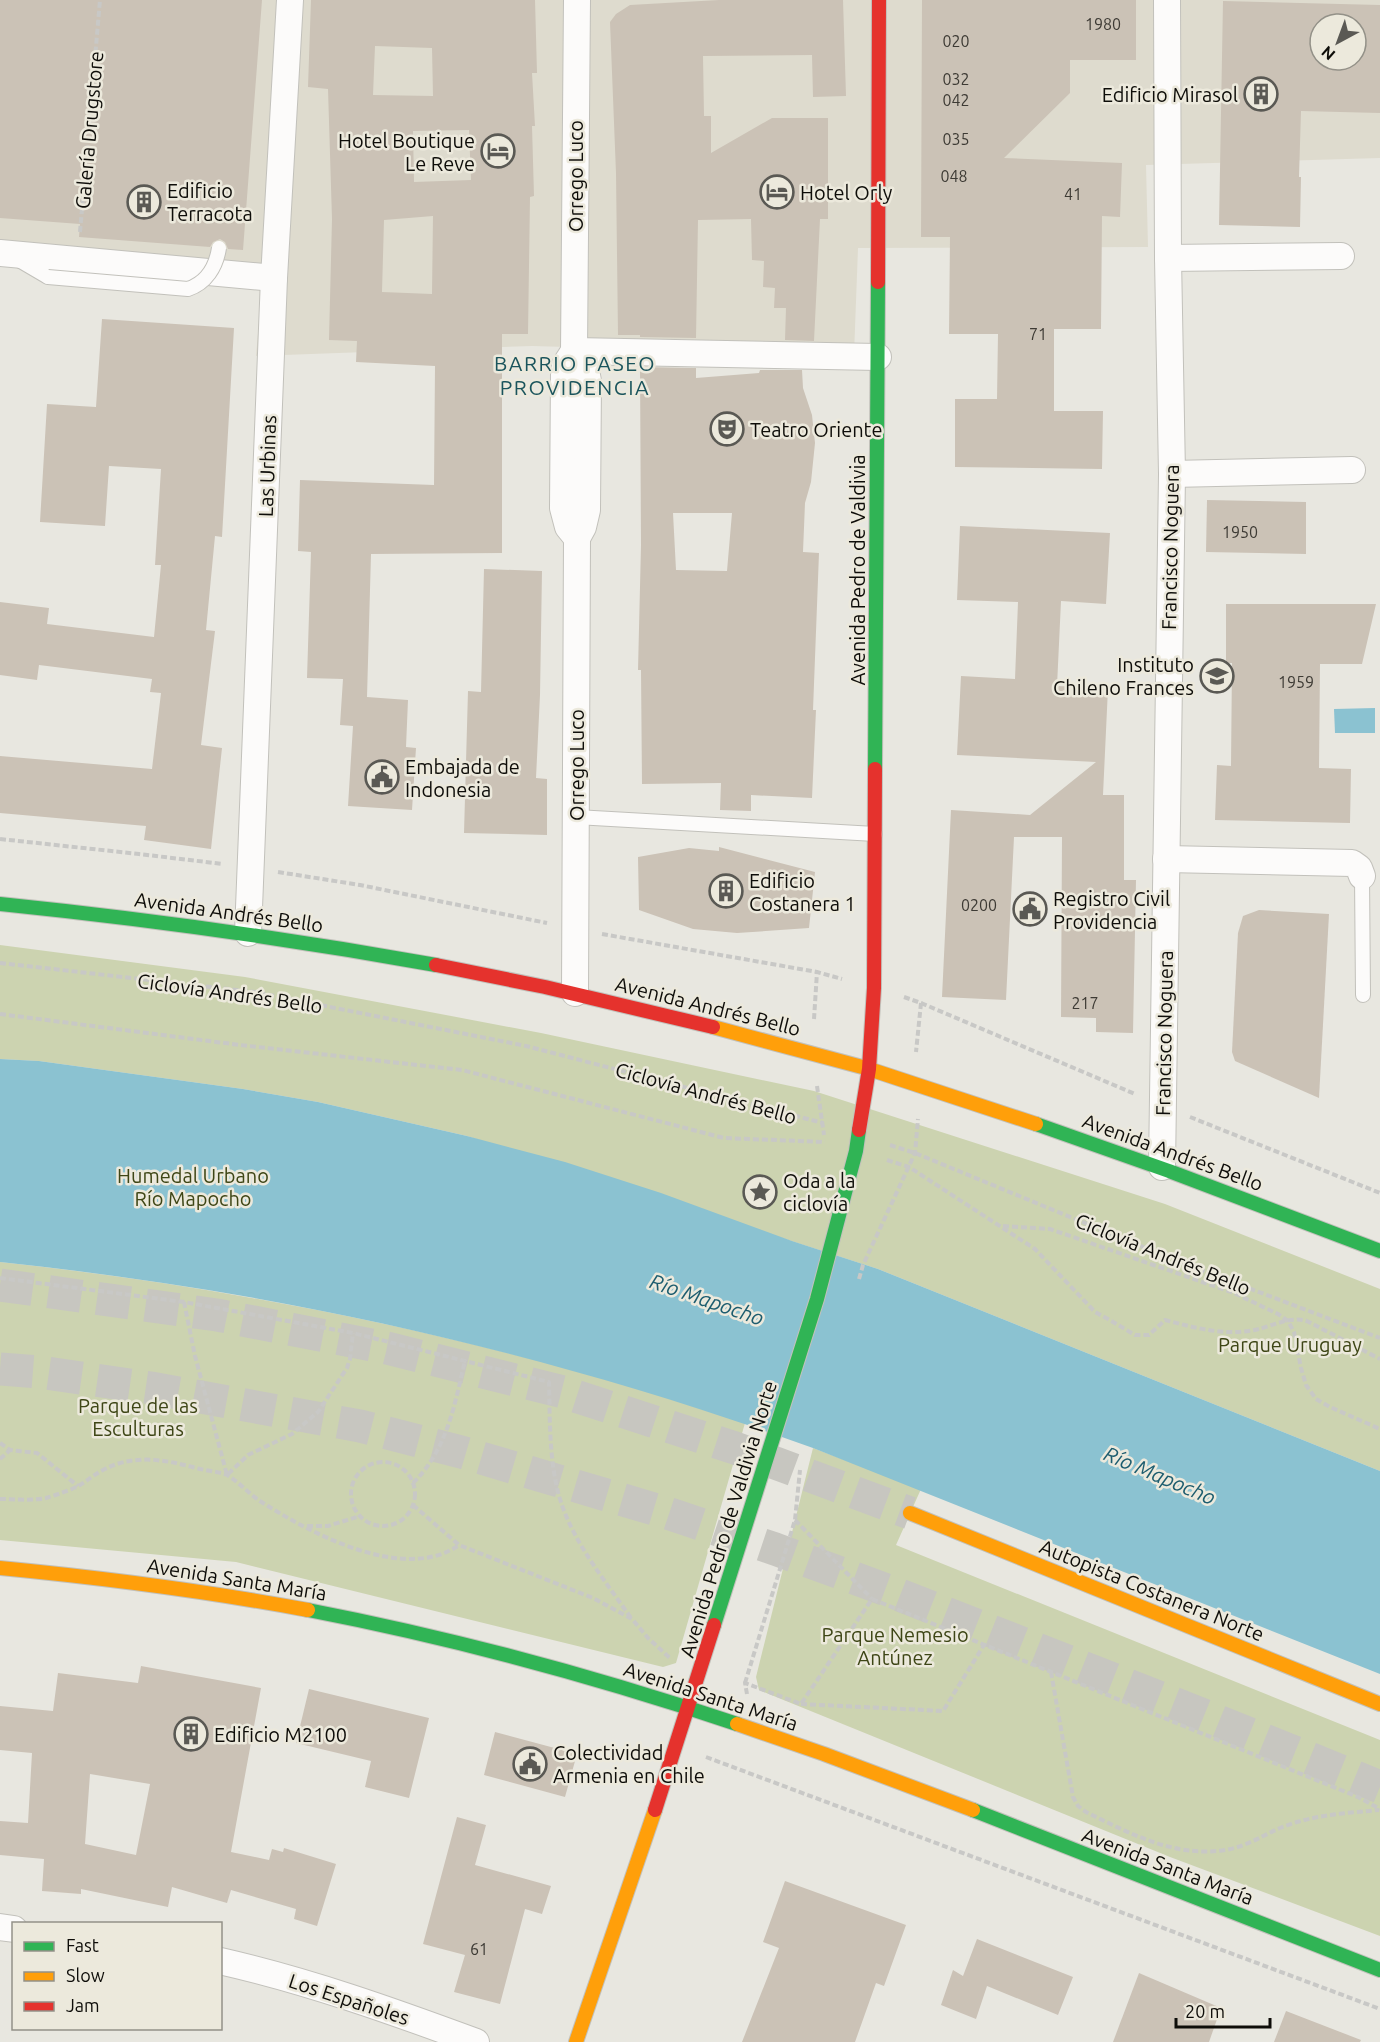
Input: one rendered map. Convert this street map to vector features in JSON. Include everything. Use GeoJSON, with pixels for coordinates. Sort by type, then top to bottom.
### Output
{"type":"FeatureCollection","features":[{"type":"Feature","properties":{"kind":"main road","name":"Avenida Pedro de Valdivia"},"geometry":{"type":"LineString","coordinates":[[869,1069],[874,987],[879,0]]}},
{"type":"Feature","properties":{"kind":"main road","name":"Avenida Andrés Bello"},"geometry":{"type":"LineString","coordinates":[[0,904],[248,933],[395,957],[575,993],[720,1029],[869,1069],[1029,1121],[1162,1167],[1380,1251]]}},
{"type":"Feature","properties":{"kind":"main road","name":"Avenida Pedro de Valdivia Norte"},"geometry":{"type":"LineString","coordinates":[[576,2042],[676,1747],[832,1245],[856,1151],[869,1069]]}},
{"type":"Feature","properties":{"kind":"main road","name":"Autopista Costanera Norte"},"geometry":{"type":"LineString","coordinates":[[910,1513],[1380,1704]]}},
{"type":"Feature","properties":{"kind":"main road","name":"Avenida Santa María"},"geometry":{"type":"LineString","coordinates":[[0,1568],[145,1583],[244,1598],[350,1618],[489,1651],[662,1700],[910,1785],[1380,1970]]}},
{"type":"Feature","properties":{"kind":"street","name":"Las Urbinas"},"geometry":{"type":"LineString","coordinates":[[248,933],[274,278],[290,0]]}},
{"type":"Feature","properties":{"kind":"street","name":"Orrego Luco"},"geometry":{"type":"LineString","coordinates":[[575,993],[577,538],[583,527],[587,510],[588,381],[585,365],[574,351],[577,0]]}},
{"type":"Feature","properties":{"kind":"street","name":"Francisco Noguera"},"geometry":{"type":"LineString","coordinates":[[1162,1167],[1172,474],[1167,0]]}},
{"type":"Feature","properties":{"kind":"street"},"geometry":{"type":"LineString","coordinates":[[4,254],[274,278]]}},
{"type":"Feature","properties":{"kind":"street"},"geometry":{"type":"LineString","coordinates":[[1168,258],[1341,256]]}},
{"type":"Feature","properties":{"kind":"street"},"geometry":{"type":"LineString","coordinates":[[574,351],[878,357]]}},
{"type":"Feature","properties":{"kind":"street"},"geometry":{"type":"LineString","coordinates":[[1172,474],[1352,470]]}},
{"type":"Feature","properties":{"kind":"street"},"geometry":{"type":"LineString","coordinates":[[1166,859],[1353,863],[1359,868],[1362,876]]}},
{"type":"Feature","properties":{"kind":"street","name":"Los Españoles"},"geometry":{"type":"LineString","coordinates":[[222,1962],[314,1986],[476,2042]]}},
{"type":"Feature","properties":{"kind":"lane"},"geometry":{"type":"LineString","coordinates":[[4,254],[48,277],[188,289],[196,286],[209,275],[218,256],[219,248]]}},
{"type":"Feature","properties":{"kind":"lane"},"geometry":{"type":"LineString","coordinates":[[576,817],[875,834]]}},
{"type":"Feature","properties":{"kind":"lane"},"geometry":{"type":"LineString","coordinates":[[1362,876],[1363,995]]}},
{"type":"Feature","properties":{"kind":"path","name":"Galería Drugstore"},"geometry":{"type":"LineString","coordinates":[[77,260],[100,0]]}},
{"type":"Feature","properties":{"kind":"path"},"geometry":{"type":"LineString","coordinates":[[0,839],[251,868],[382,890],[576,929],[817,972]]}},
{"type":"Feature","properties":{"kind":"path","name":"Ciclovía Andrés Bello"},"geometry":{"type":"LineString","coordinates":[[0,963],[255,992],[525,1046],[822,1123],[915,1153],[1172,1259],[1380,1338]]}},
{"type":"Feature","properties":{"kind":"path"},"geometry":{"type":"LineString","coordinates":[[0,1014],[240,1046],[462,1070],[724,1138],[825,1142],[909,1167],[1035,1249],[1095,1311],[1135,1335],[1149,1335],[1165,1320],[1224,1333],[1254,1330],[1304,1319],[1380,1359]]}},
{"type":"Feature","properties":{"kind":"path"},"geometry":{"type":"LineString","coordinates":[[863,1265],[915,1153]]}},
{"type":"Feature","properties":{"kind":"path"},"geometry":{"type":"LineString","coordinates":[[1000,1226],[1050,1229],[1234,1293],[1278,1314],[1288,1321],[1294,1332],[1300,1368],[1306,1385],[1316,1399],[1380,1429]]}},
{"type":"Feature","properties":{"kind":"path"},"geometry":{"type":"LineString","coordinates":[[0,1278],[184,1302],[353,1333],[549,1382],[551,1441],[558,1491],[564,1509],[581,1543],[632,1619],[648,1638],[676,1663],[662,1700]]}},
{"type":"Feature","properties":{"kind":"path"},"geometry":{"type":"LineString","coordinates":[[184,1302],[195,1356],[227,1475]]}},
{"type":"Feature","properties":{"kind":"path"},"geometry":{"type":"LineString","coordinates":[[227,1475],[248,1455],[292,1434],[318,1412],[347,1368],[353,1333]]}},
{"type":"Feature","properties":{"kind":"path"},"geometry":{"type":"LineString","coordinates":[[413,1483],[431,1463],[442,1441],[452,1413],[465,1360]]}},
{"type":"Feature","properties":{"kind":"path"},"geometry":{"type":"LineString","coordinates":[[0,1443],[10,1450],[38,1453],[78,1486]]}},
{"type":"Feature","properties":{"kind":"path"},"geometry":{"type":"LineString","coordinates":[[0,1459],[10,1450]]}},
{"type":"Feature","properties":{"kind":"path"},"geometry":{"type":"LineString","coordinates":[[0,1498],[45,1498],[78,1486],[102,1470],[118,1463],[147,1458],[227,1475],[258,1499],[304,1526],[361,1550],[391,1556],[428,1557],[447,1552],[459,1545]]}},
{"type":"Feature","properties":{"kind":"path"},"geometry":{"type":"LineString","coordinates":[[391,1463],[401,1467],[413,1483],[415,1498],[413,1505],[407,1515],[389,1525],[368,1522],[354,1507],[351,1498],[352,1487],[356,1478],[371,1464],[391,1463]]}},
{"type":"Feature","properties":{"kind":"path"},"geometry":{"type":"LineString","coordinates":[[739,1725],[747,1699],[745,1683],[795,1520],[800,1469]]}},
{"type":"Feature","properties":{"kind":"path"},"geometry":{"type":"LineString","coordinates":[[413,1505],[459,1545],[593,1598],[632,1619]]}},
{"type":"Feature","properties":{"kind":"path"},"geometry":{"type":"LineString","coordinates":[[304,1526],[328,1526],[360,1516]]}},
{"type":"Feature","properties":{"kind":"path"},"geometry":{"type":"LineString","coordinates":[[795,1520],[872,1599],[1358,1797],[1380,1810]]}},
{"type":"Feature","properties":{"kind":"path"},"geometry":{"type":"LineString","coordinates":[[801,1704],[872,1599]]}},
{"type":"Feature","properties":{"kind":"path"},"geometry":{"type":"LineString","coordinates":[[745,1683],[801,1704],[943,1711],[984,1645]]}},
{"type":"Feature","properties":{"kind":"path"},"geometry":{"type":"LineString","coordinates":[[1051,1672],[1073,1797],[1078,1806],[1144,1839],[1189,1851],[1226,1850],[1245,1845],[1281,1828],[1312,1819],[1380,1810]]}},
{"type":"Feature","properties":{"kind":"path"},"geometry":{"type":"LineString","coordinates":[[676,1747],[726,1763],[1380,2009]]}},
{"type":"Feature","properties":{"kind":"shaded area"},"geometry":{"type":"Polygon","coordinates":[[[0,0],[1380,0],[1380,158],[1146,165],[1148,247],[858,248],[854,355],[532,346],[256,356],[264,264],[0,241],[0,0]]]}},
{"type":"Feature","properties":{"kind":"green space","name":"Parque Uruguay"},"geometry":{"type":"Polygon","coordinates":[[[0,945],[245,977],[541,1033],[814,1091],[1165,1204],[1380,1289],[1380,1471],[878,1269],[467,1136],[318,1102],[243,1089],[39,1061],[0,1059],[0,945]]]}},
{"type":"Feature","properties":{"kind":"green space","name":"Parque de las Esculturas"},"geometry":{"type":"Polygon","coordinates":[[[0,1262],[148,1281],[368,1321],[585,1373],[745,1423],[676,1663],[663,1667],[236,1562],[0,1540],[0,1262]]]}},
{"type":"Feature","properties":{"kind":"green space","name":"Parque Nemesio Antúnez"},"geometry":{"type":"Polygon","coordinates":[[[813,1448],[921,1489],[896,1545],[1380,1740],[1380,1936],[1170,1857],[759,1690],[756,1677],[813,1448]]]}},
{"type":"Feature","properties":{"kind":"water"},"geometry":{"type":"Polygon","coordinates":[[[1375,708],[1375,733],[1335,733],[1334,709],[1375,708]]]}},
{"type":"Feature","properties":{"kind":"water","name":"Humedal Urbano Río Mapocho"},"geometry":{"type":"Polygon","coordinates":[[[0,1059],[39,1061],[243,1089],[318,1102],[467,1136],[565,1162],[878,1269],[1380,1471],[1380,1674],[813,1448],[615,1383],[412,1330],[310,1309],[104,1274],[0,1262],[0,1059]]]}},
{"type":"Feature","properties":{"kind":"building"},"geometry":{"type":"Polygon","coordinates":[[[0,0],[262,0],[243,250],[228,249],[225,242],[220,239],[213,242],[210,247],[79,237],[80,224],[0,218],[0,0]]]}},
{"type":"Feature","properties":{"kind":"building"},"geometry":{"type":"Polygon","coordinates":[[[311,0],[535,0],[537,73],[532,73],[535,126],[532,126],[534,196],[530,197],[528,334],[502,334],[502,553],[371,554],[367,697],[408,700],[406,747],[416,748],[412,810],[348,806],[353,726],[340,725],[343,679],[307,678],[311,552],[298,551],[300,480],[434,485],[435,366],[356,362],[357,341],[329,340],[332,219],[328,89],[308,87],[311,0]],[[375,46],[373,95],[433,96],[432,48],[375,46]],[[469,130],[413,131],[414,182],[471,180],[469,130]],[[433,216],[384,220],[382,292],[432,294],[433,216]]]}},
{"type":"Feature","properties":{"kind":"building"},"geometry":{"type":"Polygon","coordinates":[[[719,0],[843,0],[846,96],[813,97],[812,55],[703,56],[704,116],[711,116],[711,153],[772,118],[828,118],[828,219],[820,219],[814,341],[785,340],[786,308],[774,308],[775,288],[763,287],[764,261],[752,260],[751,219],[698,220],[696,338],[618,335],[616,173],[610,22],[616,14],[630,5],[719,0]]]}},
{"type":"Feature","properties":{"kind":"building"},"geometry":{"type":"Polygon","coordinates":[[[922,0],[1136,0],[1136,60],[1070,60],[1070,93],[1004,158],[1122,163],[1120,217],[1102,216],[1101,329],[1054,329],[1054,411],[1103,411],[1102,469],[955,467],[955,399],[997,399],[998,334],[949,334],[950,237],[921,237],[922,0]]]}},
{"type":"Feature","properties":{"kind":"building"},"geometry":{"type":"Polygon","coordinates":[[[1223,1],[1380,5],[1380,113],[1301,111],[1300,227],[1219,225],[1223,1]]]}},
{"type":"Feature","properties":{"kind":"building"},"geometry":{"type":"Polygon","coordinates":[[[102,319],[234,328],[222,537],[215,536],[206,630],[215,631],[201,745],[222,748],[211,849],[144,840],[146,826],[0,813],[0,756],[152,769],[161,693],[150,692],[152,679],[39,665],[37,680],[0,675],[0,602],[49,608],[47,624],[154,637],[161,565],[155,565],[161,469],[109,466],[105,526],[40,522],[47,404],[96,407],[102,319]]]}},
{"type":"Feature","properties":{"kind":"building"},"geometry":{"type":"Polygon","coordinates":[[[640,367],[696,368],[696,378],[759,373],[760,370],[802,370],[803,388],[812,415],[815,443],[811,482],[805,503],[803,552],[819,553],[812,798],[751,795],[751,811],[720,810],[721,783],[642,784],[641,670],[638,670],[641,545],[640,367]],[[673,513],[676,570],[727,571],[732,513],[673,513]]]}},
{"type":"Feature","properties":{"kind":"building"},"geometry":{"type":"Polygon","coordinates":[[[1207,500],[1306,502],[1306,554],[1206,552],[1207,500]]]}},
{"type":"Feature","properties":{"kind":"building"},"geometry":{"type":"Polygon","coordinates":[[[960,526],[1110,533],[1106,604],[1061,601],[1057,686],[1108,688],[1103,795],[1124,795],[1124,880],[1136,880],[1133,1033],[1096,1032],[1096,1018],[1061,1017],[1062,837],[1014,837],[1006,1000],[942,997],[951,810],[1030,815],[1096,762],[957,755],[961,676],[1015,679],[1018,602],[957,600],[960,526]]]}},
{"type":"Feature","properties":{"kind":"building"},"geometry":{"type":"Polygon","coordinates":[[[484,569],[542,571],[536,778],[547,779],[547,835],[464,833],[468,691],[481,692],[484,569]]]}},
{"type":"Feature","properties":{"kind":"building"},"geometry":{"type":"Polygon","coordinates":[[[1226,604],[1376,604],[1362,664],[1320,664],[1319,768],[1351,769],[1350,823],[1215,820],[1217,765],[1231,766],[1232,663],[1226,663],[1226,604]]]}},
{"type":"Feature","properties":{"kind":"building","name":"Edificio Costanera 1"},"geometry":{"type":"Polygon","coordinates":[[[719,847],[815,872],[809,928],[737,933],[693,929],[639,910],[638,857],[689,848],[719,851],[719,847]]]}},
{"type":"Feature","properties":{"kind":"building"},"geometry":{"type":"Polygon","coordinates":[[[1259,910],[1329,914],[1319,1098],[1235,1061],[1232,1052],[1238,933],[1243,916],[1259,910]]]}},
{"type":"Feature","properties":{"kind":"building"},"geometry":{"type":"Polygon","coordinates":[[[141,1666],[261,1688],[231,1852],[269,1860],[272,1849],[283,1852],[284,1848],[336,1864],[317,1926],[294,1919],[296,1909],[231,1890],[227,1903],[172,1887],[168,1907],[81,1889],[81,1894],[42,1891],[44,1859],[0,1855],[0,1821],[28,1823],[32,1753],[0,1750],[0,1706],[53,1711],[58,1673],[138,1683],[141,1666]],[[90,1774],[85,1844],[136,1855],[150,1784],[90,1774]]]}},
{"type":"Feature","properties":{"kind":"building"},"geometry":{"type":"Polygon","coordinates":[[[309,1689],[429,1718],[409,1798],[365,1787],[371,1761],[296,1743],[309,1689]]]}},
{"type":"Feature","properties":{"kind":"building","name":"Colectividad Armenia en Chile"},"geometry":{"type":"Polygon","coordinates":[[[495,1732],[577,1754],[565,1797],[484,1775],[495,1732]]]}},
{"type":"Feature","properties":{"kind":"building"},"geometry":{"type":"Polygon","coordinates":[[[457,1817],[486,1825],[475,1865],[551,1886],[542,1914],[525,1909],[500,2004],[454,1992],[465,1955],[423,1944],[457,1817]]]}},
{"type":"Feature","properties":{"kind":"building"},"geometry":{"type":"Polygon","coordinates":[[[785,1881],[906,1925],[884,1986],[876,1983],[855,2042],[742,2042],[779,1948],[763,1942],[785,1881]]]}},
{"type":"Feature","properties":{"kind":"building"},"geometry":{"type":"Polygon","coordinates":[[[977,1939],[1073,1977],[1058,2015],[987,1986],[976,2019],[941,2005],[953,1970],[963,1976],[977,1939]]]}},
{"type":"Feature","properties":{"kind":"building"},"geometry":{"type":"Polygon","coordinates":[[[1139,1973],[1221,2008],[1209,2042],[1113,2042],[1139,1973]]]}},
{"type":"Feature","properties":{"kind":"building"},"geometry":{"type":"Polygon","coordinates":[[[1286,2011],[1361,2040],[1360,2042],[1274,2042],[1286,2011]]]}},
{"type":"Feature","properties":{"kind":"tunnel"},"geometry":{"type":"LineString","coordinates":[[0,1285],[217,1315],[387,1348],[563,1392],[735,1448],[910,1513]]}},
{"type":"Feature","properties":{"kind":"tunnel"},"geometry":{"type":"LineString","coordinates":[[0,1369],[39,1372],[151,1388],[360,1426],[461,1452],[664,1512],[775,1549],[895,1593],[1380,1787]]}},
{"type":"Feature","properties":{"kind":"traffic: fast"},"geometry":{"type":"LineString","coordinates":[[875,769],[878,282]]}},
{"type":"Feature","properties":{"kind":"traffic: fast"},"geometry":{"type":"LineString","coordinates":[[0,904],[219,930],[436,965]]}},
{"type":"Feature","properties":{"kind":"traffic: fast"},"geometry":{"type":"LineString","coordinates":[[1036,1124],[1169,1171],[1380,1251]]}},
{"type":"Feature","properties":{"kind":"traffic: fast"},"geometry":{"type":"LineString","coordinates":[[714,1625],[817,1299],[856,1151],[859,1130]]}},
{"type":"Feature","properties":{"kind":"traffic: fast"},"geometry":{"type":"LineString","coordinates":[[308,1610],[417,1633],[524,1660],[631,1690],[737,1724]]}},
{"type":"Feature","properties":{"kind":"traffic: fast"},"geometry":{"type":"LineString","coordinates":[[973,1810],[1380,1970]]}},
{"type":"Feature","properties":{"kind":"traffic: slow"},"geometry":{"type":"LineString","coordinates":[[713,1027],[866,1068],[1036,1124]]}},
{"type":"Feature","properties":{"kind":"traffic: slow"},"geometry":{"type":"LineString","coordinates":[[910,1513],[1380,1704]]}},
{"type":"Feature","properties":{"kind":"traffic: slow"},"geometry":{"type":"LineString","coordinates":[[0,1568],[155,1586],[308,1610]]}},
{"type":"Feature","properties":{"kind":"traffic: slow"},"geometry":{"type":"LineString","coordinates":[[737,1724],[973,1810]]}},
{"type":"Feature","properties":{"kind":"traffic: slow"},"geometry":{"type":"LineString","coordinates":[[576,2042],[655,1810]]}},
{"type":"Feature","properties":{"kind":"traffic: jam"},"geometry":{"type":"LineString","coordinates":[[878,282],[879,0]]}},
{"type":"Feature","properties":{"kind":"traffic: jam"},"geometry":{"type":"LineString","coordinates":[[859,1130],[869,1069],[874,988],[875,769]]}},
{"type":"Feature","properties":{"kind":"traffic: jam"},"geometry":{"type":"LineString","coordinates":[[436,965],[545,987],[713,1027]]}},
{"type":"Feature","properties":{"kind":"traffic: jam"},"geometry":{"type":"LineString","coordinates":[[655,1810],[714,1625]]}},
{"type":"Feature","properties":{"kind":"place","name":"Edificio Mirasol"},"geometry":{"type":"Point","coordinates":[1261,94]}},
{"type":"Feature","properties":{"kind":"place","name":"Hotel Boutique Le Reve"},"geometry":{"type":"Point","coordinates":[498,151]}},
{"type":"Feature","properties":{"kind":"place","name":"Hotel Orly"},"geometry":{"type":"Point","coordinates":[777,192]}},
{"type":"Feature","properties":{"kind":"place","name":"Edificio Terracota"},"geometry":{"type":"Point","coordinates":[144,202]}},
{"type":"Feature","properties":{"kind":"place","name":"Teatro Oriente"},"geometry":{"type":"Point","coordinates":[727,429]}},
{"type":"Feature","properties":{"kind":"place","name":"Instituto Chileno Frances"},"geometry":{"type":"Point","coordinates":[1217,676]}},
{"type":"Feature","properties":{"kind":"place","name":"Embajada de Indonesia"},"geometry":{"type":"Point","coordinates":[382,777]}},
{"type":"Feature","properties":{"kind":"place","name":"Edificio Costanera 1"},"geometry":{"type":"Point","coordinates":[726,891]}},
{"type":"Feature","properties":{"kind":"place","name":"Registro Civil Providencia"},"geometry":{"type":"Point","coordinates":[1030,909]}},
{"type":"Feature","properties":{"kind":"place","name":"Oda a la ciclovía"},"geometry":{"type":"Point","coordinates":[760,1192]}},
{"type":"Feature","properties":{"kind":"place","name":"Edificio M2100"},"geometry":{"type":"Point","coordinates":[191,1734]}},
{"type":"Feature","properties":{"kind":"place","name":"Colectividad Armenia en Chile"},"geometry":{"type":"Point","coordinates":[530,1764]}},
{"type":"Feature","properties":{"kind":"district","name":"BARRIO PASEO PROVIDENCIA"},"geometry":{"type":"Point","coordinates":[575,375]}},
{"type":"Feature","properties":{"kind":"water label","name":"Río Mapocho"},"geometry":{"type":"Point","coordinates":[707,1299]}},
{"type":"Feature","properties":{"kind":"water label","name":"Río Mapocho"},"geometry":{"type":"Point","coordinates":[1160,1475]}}]}
